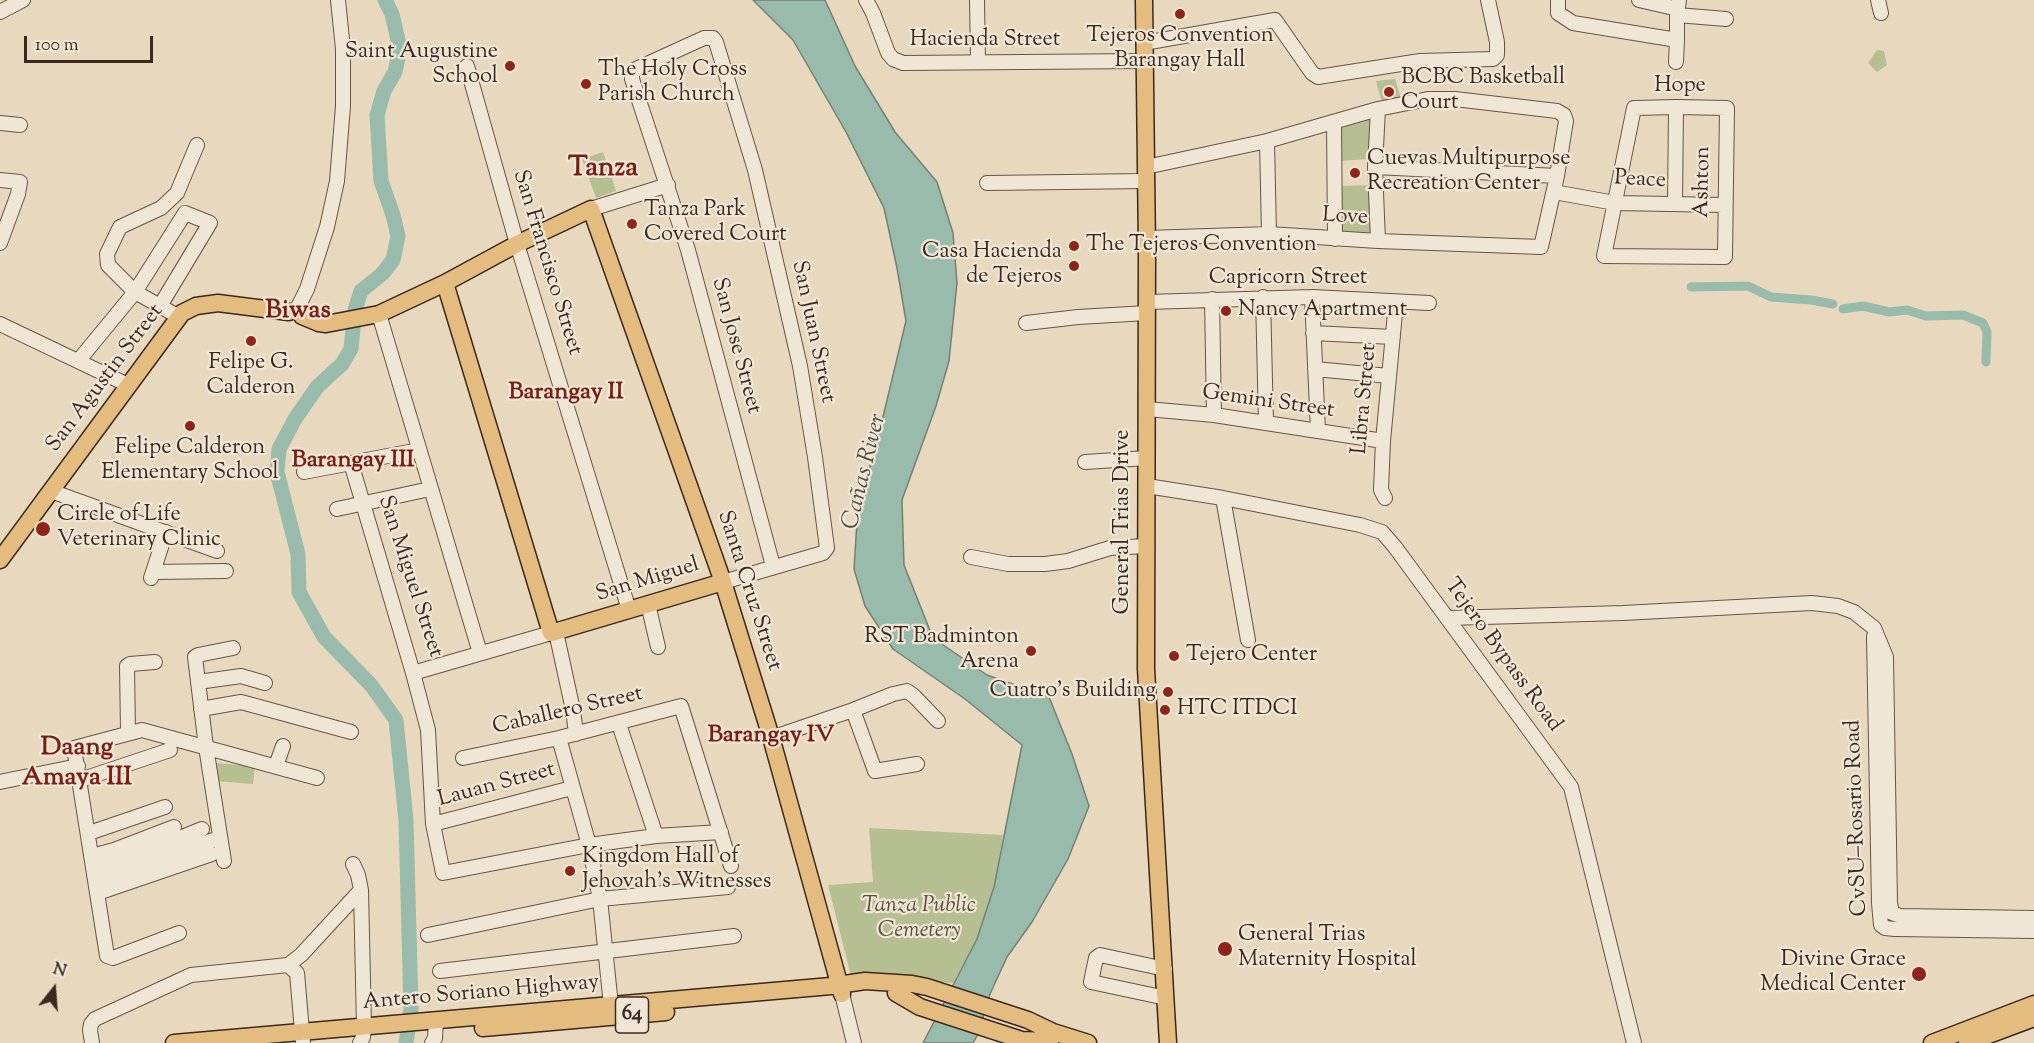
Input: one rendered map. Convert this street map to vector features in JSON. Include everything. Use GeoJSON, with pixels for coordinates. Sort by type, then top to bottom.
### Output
{"type":"FeatureCollection","features":[{"type":"Feature","properties":{"kind":"main road","name":"General Trias Drive"},"geometry":{"type":"LineString","coordinates":[[1144,0],[1147,238],[1146,669],[1168,1043]]}},
{"type":"Feature","properties":{"kind":"main road","name":"San Agustin Street"},"geometry":{"type":"LineString","coordinates":[[0,560],[179,317],[191,308],[212,304],[235,304],[296,312],[319,324],[372,316],[445,283],[517,244],[591,209]]}},
{"type":"Feature","properties":{"kind":"main road","name":"Santa Cruz Street"},"geometry":{"type":"LineString","coordinates":[[591,209],[723,582],[771,738],[841,989]]}},
{"type":"Feature","properties":{"kind":"main road"},"geometry":{"type":"LineString","coordinates":[[445,283],[554,633]]}},
{"type":"Feature","properties":{"kind":"main road","name":"San Miguel"},"geometry":{"type":"LineString","coordinates":[[554,633],[723,582]]}},
{"type":"Feature","properties":{"kind":"main road","name":"Antero Soriano Highway"},"geometry":{"type":"LineString","coordinates":[[174,1043],[301,1040],[429,1030],[841,989],[866,981],[897,988],[1026,1027],[1053,1039]]}},
{"type":"Feature","properties":{"kind":"main road","name":"Antero Soriano Highway"},"geometry":{"type":"LineString","coordinates":[[923,997],[988,1029],[1022,1040],[1053,1039],[1088,1043]]}},
{"type":"Feature","properties":{"kind":"main road"},"geometry":{"type":"LineString","coordinates":[[1932,1043],[2034,1004]]}},
{"type":"Feature","properties":{"kind":"main road"},"geometry":{"type":"LineString","coordinates":[[1967,1043],[2034,1018]]}},
{"type":"Feature","properties":{"kind":"street"},"geometry":{"type":"LineString","coordinates":[[0,12],[23,0]]}},
{"type":"Feature","properties":{"kind":"street"},"geometry":{"type":"LineString","coordinates":[[296,312],[307,289],[327,227],[337,181],[343,106],[343,49],[338,0]]}},
{"type":"Feature","properties":{"kind":"street","name":"Hacienda Street"},"geometry":{"type":"LineString","coordinates":[[866,0],[888,53],[893,59],[903,63],[1144,61]]}},
{"type":"Feature","properties":{"kind":"street"},"geometry":{"type":"LineString","coordinates":[[978,0],[978,62]]}},
{"type":"Feature","properties":{"kind":"street"},"geometry":{"type":"LineString","coordinates":[[1144,43],[1275,20],[1312,73],[1318,77],[1420,61],[1493,59],[1497,55],[1497,42],[1488,0]]}},
{"type":"Feature","properties":{"kind":"street"},"geometry":{"type":"LineString","coordinates":[[1558,0],[1558,13],[1572,23],[1677,40]]}},
{"type":"Feature","properties":{"kind":"street"},"geometry":{"type":"LineString","coordinates":[[1639,0],[1726,19]]}},
{"type":"Feature","properties":{"kind":"street"},"geometry":{"type":"LineString","coordinates":[[1676,62],[1678,8]]}},
{"type":"Feature","properties":{"kind":"street","name":"San Juan Street"},"geometry":{"type":"LineString","coordinates":[[633,71],[704,38],[713,38],[716,42],[755,170],[800,366],[815,457],[826,551]]}},
{"type":"Feature","properties":{"kind":"street","name":"San Francisco Street"},"geometry":{"type":"LineString","coordinates":[[467,66],[517,244],[629,610]]}},
{"type":"Feature","properties":{"kind":"street","name":"San Jose Street"},"geometry":{"type":"LineString","coordinates":[[633,71],[632,82],[668,185],[691,261],[773,566]]}},
{"type":"Feature","properties":{"kind":"street"},"geometry":{"type":"LineString","coordinates":[[987,183],[1146,174],[1378,109],[1428,99],[1455,99],[1557,111],[1564,115],[1566,121],[1554,192]]}},
{"type":"Feature","properties":{"kind":"street"},"geometry":{"type":"LineString","coordinates":[[1676,106],[1676,204]]}},
{"type":"Feature","properties":{"kind":"street","name":"Hope"},"geometry":{"type":"LineString","coordinates":[[1615,203],[1634,108],[1676,106],[1726,108]]}},
{"type":"Feature","properties":{"kind":"street","name":"Ashton"},"geometry":{"type":"LineString","coordinates":[[1615,203],[1604,256],[1725,257],[1726,108]]}},
{"type":"Feature","properties":{"kind":"street"},"geometry":{"type":"LineString","coordinates":[[1378,109],[1375,167],[1378,241]]}},
{"type":"Feature","properties":{"kind":"street"},"geometry":{"type":"LineString","coordinates":[[1334,122],[1335,239]]}},
{"type":"Feature","properties":{"kind":"street"},"geometry":{"type":"LineString","coordinates":[[0,123],[20,125]]}},
{"type":"Feature","properties":{"kind":"street"},"geometry":{"type":"LineString","coordinates":[[1267,141],[1269,234]]}},
{"type":"Feature","properties":{"kind":"street"},"geometry":{"type":"LineString","coordinates":[[179,317],[135,292],[108,265],[107,254],[120,227],[161,208],[177,193],[197,145]]}},
{"type":"Feature","properties":{"kind":"street"},"geometry":{"type":"LineString","coordinates":[[1375,167],[1557,176]]}},
{"type":"Feature","properties":{"kind":"street"},"geometry":{"type":"LineString","coordinates":[[0,180],[20,182],[18,194],[0,243]]}},
{"type":"Feature","properties":{"kind":"street","name":"San Agustin Street"},"geometry":{"type":"LineString","coordinates":[[591,209],[668,185]]}},
{"type":"Feature","properties":{"kind":"street","name":"Peace"},"geometry":{"type":"LineString","coordinates":[[1554,192],[1615,203],[1725,205]]}},
{"type":"Feature","properties":{"kind":"street","name":"Love"},"geometry":{"type":"LineString","coordinates":[[1147,238],[1269,234],[1335,239],[1541,247],[1554,192]]}},
{"type":"Feature","properties":{"kind":"street"},"geometry":{"type":"LineString","coordinates":[[79,360],[135,292],[185,213],[210,223],[160,306]]}},
{"type":"Feature","properties":{"kind":"street"},"geometry":{"type":"LineString","coordinates":[[1263,297],[1266,423]]}},
{"type":"Feature","properties":{"kind":"street"},"geometry":{"type":"LineString","coordinates":[[1312,297],[1318,431]]}},
{"type":"Feature","properties":{"kind":"street","name":"Capricorn Street"},"geometry":{"type":"LineString","coordinates":[[1026,323],[1212,299],[1312,297],[1429,303]]}},
{"type":"Feature","properties":{"kind":"street"},"geometry":{"type":"LineString","coordinates":[[1212,299],[1214,415]]}},
{"type":"Feature","properties":{"kind":"street","name":"Libra Street"},"geometry":{"type":"LineString","coordinates":[[1385,498],[1381,490],[1383,441],[1396,302]]}},
{"type":"Feature","properties":{"kind":"street"},"geometry":{"type":"LineString","coordinates":[[372,316],[419,450],[480,653]]}},
{"type":"Feature","properties":{"kind":"street"},"geometry":{"type":"LineString","coordinates":[[0,324],[129,385]]}},
{"type":"Feature","properties":{"kind":"street"},"geometry":{"type":"LineString","coordinates":[[1313,333],[1393,337]]}},
{"type":"Feature","properties":{"kind":"street"},"geometry":{"type":"LineString","coordinates":[[1316,369],[1389,376]]}},
{"type":"Feature","properties":{"kind":"street","name":"Gemini Street"},"geometry":{"type":"LineString","coordinates":[[1147,408],[1214,415],[1383,441]]}},
{"type":"Feature","properties":{"kind":"street"},"geometry":{"type":"LineString","coordinates":[[304,472],[419,450]]}},
{"type":"Feature","properties":{"kind":"street"},"geometry":{"type":"LineString","coordinates":[[1085,462],[1147,458]]}},
{"type":"Feature","properties":{"kind":"street","name":"San Miguel Street"},"geometry":{"type":"LineString","coordinates":[[351,463],[413,673],[554,633]]}},
{"type":"Feature","properties":{"kind":"street","name":"Tejero Bypass Road"},"geometry":{"type":"LineString","coordinates":[[1147,486],[1223,498],[1360,525],[1382,532],[1572,787],[1634,1043]]}},
{"type":"Feature","properties":{"kind":"street"},"geometry":{"type":"LineString","coordinates":[[337,509],[430,489]]}},
{"type":"Feature","properties":{"kind":"street"},"geometry":{"type":"LineString","coordinates":[[51,491],[217,551]]}},
{"type":"Feature","properties":{"kind":"street"},"geometry":{"type":"LineString","coordinates":[[1223,498],[1248,640]]}},
{"type":"Feature","properties":{"kind":"street"},"geometry":{"type":"LineString","coordinates":[[166,532],[152,576],[226,571]]}},
{"type":"Feature","properties":{"kind":"street"},"geometry":{"type":"LineString","coordinates":[[971,556],[1008,564],[1045,564],[1068,561],[1110,548],[1146,546]]}},
{"type":"Feature","properties":{"kind":"street","name":"San Miguel"},"geometry":{"type":"LineString","coordinates":[[723,582],[826,551]]}},
{"type":"Feature","properties":{"kind":"street"},"geometry":{"type":"LineString","coordinates":[[1448,618],[1623,613],[1820,603],[1846,609],[1874,628]]}},
{"type":"Feature","properties":{"kind":"street"},"geometry":{"type":"LineString","coordinates":[[648,604],[658,647]]}},
{"type":"Feature","properties":{"kind":"street","name":"CvSU–Rosario Road"},"geometry":{"type":"LineString","coordinates":[[1874,628],[1886,657],[1891,912],[1900,916],[2034,918]]}},
{"type":"Feature","properties":{"kind":"street","name":"CvSU–Rosario Road"},"geometry":{"type":"LineString","coordinates":[[1874,628],[1881,925],[1895,929],[2034,931]]}},
{"type":"Feature","properties":{"kind":"street"},"geometry":{"type":"LineString","coordinates":[[554,633],[573,710],[576,734]]}},
{"type":"Feature","properties":{"kind":"street"},"geometry":{"type":"LineString","coordinates":[[98,888],[216,852],[195,657],[233,648]]}},
{"type":"Feature","properties":{"kind":"street"},"geometry":{"type":"LineString","coordinates":[[128,733],[127,666],[155,662]]}},
{"type":"Feature","properties":{"kind":"street"},"geometry":{"type":"LineString","coordinates":[[413,673],[428,730],[433,824],[443,873],[589,845],[656,836],[721,832],[731,866]]}},
{"type":"Feature","properties":{"kind":"street"},"geometry":{"type":"LineString","coordinates":[[198,682],[241,676],[265,683]]}},
{"type":"Feature","properties":{"kind":"street"},"geometry":{"type":"LineString","coordinates":[[771,738],[907,691],[938,721]]}},
{"type":"Feature","properties":{"kind":"street"},"geometry":{"type":"LineString","coordinates":[[201,709],[241,702],[351,732]]}},
{"type":"Feature","properties":{"kind":"street","name":"Caballero Street"},"geometry":{"type":"LineString","coordinates":[[463,758],[619,724],[681,706],[721,832]]}},
{"type":"Feature","properties":{"kind":"street"},"geometry":{"type":"LineString","coordinates":[[853,710],[875,771],[917,764]]}},
{"type":"Feature","properties":{"kind":"street"},"geometry":{"type":"LineString","coordinates":[[619,724],[656,836]]}},
{"type":"Feature","properties":{"kind":"street"},"geometry":{"type":"LineString","coordinates":[[178,933],[110,958],[107,956],[74,748],[142,730],[317,778]]}},
{"type":"Feature","properties":{"kind":"street"},"geometry":{"type":"LineString","coordinates":[[559,738],[589,845],[600,899],[611,1012]]}},
{"type":"Feature","properties":{"kind":"street"},"geometry":{"type":"LineString","coordinates":[[276,766],[283,746]]}},
{"type":"Feature","properties":{"kind":"street"},"geometry":{"type":"LineString","coordinates":[[0,782],[79,773],[170,750]]}},
{"type":"Feature","properties":{"kind":"street","name":"Lauan Street"},"geometry":{"type":"LineString","coordinates":[[433,824],[572,788]]}},
{"type":"Feature","properties":{"kind":"street"},"geometry":{"type":"LineString","coordinates":[[89,833],[165,807]]}},
{"type":"Feature","properties":{"kind":"street"},"geometry":{"type":"LineString","coordinates":[[93,862],[114,850],[174,828]]}},
{"type":"Feature","properties":{"kind":"street"},"geometry":{"type":"LineString","coordinates":[[93,862],[144,853],[202,829]]}},
{"type":"Feature","properties":{"kind":"street"},"geometry":{"type":"LineString","coordinates":[[353,864],[361,890],[370,1034]]}},
{"type":"Feature","properties":{"kind":"street"},"geometry":{"type":"LineString","coordinates":[[428,935],[600,899],[728,887]]}},
{"type":"Feature","properties":{"kind":"street"},"geometry":{"type":"LineString","coordinates":[[92,1043],[90,1030],[94,1020],[191,975],[288,965],[301,955],[361,890]]}},
{"type":"Feature","properties":{"kind":"street"},"geometry":{"type":"LineString","coordinates":[[441,971],[734,936]]}},
{"type":"Feature","properties":{"kind":"street"},"geometry":{"type":"LineString","coordinates":[[1165,969],[1100,955],[1096,958],[1091,982],[1166,998]]}},
{"type":"Feature","properties":{"kind":"street"},"geometry":{"type":"LineString","coordinates":[[288,965],[297,973],[301,1040]]}},
{"type":"Feature","properties":{"kind":"street"},"geometry":{"type":"LineString","coordinates":[[841,989],[854,1043]]}},
{"type":"Feature","properties":{"kind":"green space"},"geometry":{"type":"Polygon","coordinates":[[[1877,50],[1884,51],[1887,65],[1877,72],[1868,63],[1877,50]]]}},
{"type":"Feature","properties":{"kind":"green space","name":"BCBC Basketball Court"},"geometry":{"type":"Polygon","coordinates":[[[1395,79],[1402,102],[1383,106],[1376,81],[1395,79]]]}},
{"type":"Feature","properties":{"kind":"green space"},"geometry":{"type":"Polygon","coordinates":[[[1374,113],[1370,159],[1338,161],[1339,124],[1374,113]]]}},
{"type":"Feature","properties":{"kind":"green space"},"geometry":{"type":"Polygon","coordinates":[[[603,152],[616,191],[596,198],[582,159],[603,152]]]}},
{"type":"Feature","properties":{"kind":"green space"},"geometry":{"type":"Polygon","coordinates":[[[1373,185],[1374,233],[1340,232],[1339,186],[1373,185]]]}},
{"type":"Feature","properties":{"kind":"green space"},"geometry":{"type":"Polygon","coordinates":[[[215,763],[255,766],[253,784],[214,781],[215,763]]]}},
{"type":"Feature","properties":{"kind":"green space","name":"Tanza Public Cemetery"},"geometry":{"type":"Polygon","coordinates":[[[869,828],[1003,835],[994,887],[977,939],[953,983],[851,976],[828,885],[873,882],[869,828]]]}},
{"type":"Feature","properties":{"kind":"shaded area"},"geometry":{"type":"Polygon","coordinates":[[[753,0],[825,0],[855,66],[895,132],[937,182],[953,233],[957,283],[949,361],[936,406],[902,500],[904,565],[933,638],[987,675],[1049,697],[1072,754],[1089,806],[1068,859],[1032,922],[1007,957],[990,994],[973,1043],[923,1043],[977,939],[994,887],[1022,745],[965,699],[893,649],[865,606],[854,569],[858,506],[876,446],[906,321],[897,268],[884,208],[846,132],[793,40],[753,0]]]}},
{"type":"Feature","properties":{"kind":"waterway"},"geometry":{"type":"LineString","coordinates":[[385,0],[392,14],[400,49],[395,72],[384,91],[377,115],[381,181],[398,236],[393,260],[382,274],[361,291],[355,310],[351,349],[342,364],[317,387],[295,419],[279,449],[277,472],[298,554],[299,592],[324,637],[371,685],[396,720],[406,820],[411,1009],[406,1043]]}},
{"type":"Feature","properties":{"kind":"waterway"},"geometry":{"type":"LineString","coordinates":[[1691,287],[1748,286],[1771,297],[1833,304]]}},
{"type":"Feature","properties":{"kind":"waterway"},"geometry":{"type":"LineString","coordinates":[[1843,309],[1863,306],[1889,312],[1907,310],[1926,316],[1963,315],[1983,323],[1987,332],[1986,362]]}},
{"type":"Feature","properties":{"kind":"place","name":"Tejeros Convention Barangay Hall"},"geometry":{"type":"Point","coordinates":[1180,14]}},
{"type":"Feature","properties":{"kind":"place","name":"Saint Augustine School"},"geometry":{"type":"Point","coordinates":[510,66]}},
{"type":"Feature","properties":{"kind":"place","name":"The Holy Cross Parish Church"},"geometry":{"type":"Point","coordinates":[586,84]}},
{"type":"Feature","properties":{"kind":"place","name":"BCBC Basketball Court"},"geometry":{"type":"Point","coordinates":[1389,92]}},
{"type":"Feature","properties":{"kind":"place","name":"Cuevas Multipurpose Recreation Center"},"geometry":{"type":"Point","coordinates":[1355,173]}},
{"type":"Feature","properties":{"kind":"place","name":"Tanza Park Covered Court"},"geometry":{"type":"Point","coordinates":[632,224]}},
{"type":"Feature","properties":{"kind":"place","name":"The Tejeros Convention"},"geometry":{"type":"Point","coordinates":[1074,246]}},
{"type":"Feature","properties":{"kind":"place","name":"Casa Hacienda de Tejeros"},"geometry":{"type":"Point","coordinates":[1074,266]}},
{"type":"Feature","properties":{"kind":"place","name":"Nancy Apartment"},"geometry":{"type":"Point","coordinates":[1226,311]}},
{"type":"Feature","properties":{"kind":"place","name":"Felipe G. Calderon"},"geometry":{"type":"Point","coordinates":[251,341]}},
{"type":"Feature","properties":{"kind":"place","name":"Felipe Calderon Elementary School"},"geometry":{"type":"Point","coordinates":[190,426]}},
{"type":"Feature","properties":{"kind":"place","name":"Circle of Life Veterinary Clinic"},"geometry":{"type":"Point","coordinates":[43,529]}},
{"type":"Feature","properties":{"kind":"place","name":"RST Badminton Arena"},"geometry":{"type":"Point","coordinates":[1031,651]}},
{"type":"Feature","properties":{"kind":"place","name":"Tejero Center"},"geometry":{"type":"Point","coordinates":[1174,656]}},
{"type":"Feature","properties":{"kind":"place","name":"Cuatro's Building"},"geometry":{"type":"Point","coordinates":[1168,692]}},
{"type":"Feature","properties":{"kind":"place","name":"HTC ITDCI"},"geometry":{"type":"Point","coordinates":[1165,710]}},
{"type":"Feature","properties":{"kind":"place","name":"Kingdom Hall of Jehovah's Witnesses"},"geometry":{"type":"Point","coordinates":[570,871]}},
{"type":"Feature","properties":{"kind":"place","name":"General Trias Maternity Hospital"},"geometry":{"type":"Point","coordinates":[1225,949]}},
{"type":"Feature","properties":{"kind":"place","name":"Divine Grace Medical Center"},"geometry":{"type":"Point","coordinates":[1919,974]}},
{"type":"Feature","properties":{"kind":"district","name":"Tanza"},"geometry":{"type":"Point","coordinates":[603,170]}},
{"type":"Feature","properties":{"kind":"district","name":"Biwas"},"geometry":{"type":"Point","coordinates":[298,313]}},
{"type":"Feature","properties":{"kind":"district","name":"Barangay II"},"geometry":{"type":"Point","coordinates":[566,394]}},
{"type":"Feature","properties":{"kind":"district","name":"Barangay III"},"geometry":{"type":"Point","coordinates":[353,462]}},
{"type":"Feature","properties":{"kind":"district","name":"Barangay IV"},"geometry":{"type":"Point","coordinates":[771,737]}},
{"type":"Feature","properties":{"kind":"district","name":"Daang Amaya III"},"geometry":{"type":"Point","coordinates":[77,765]}},
{"type":"Feature","properties":{"kind":"water label","name":"Cañas River"},"geometry":{"type":"Point","coordinates":[866,472]}}]}
